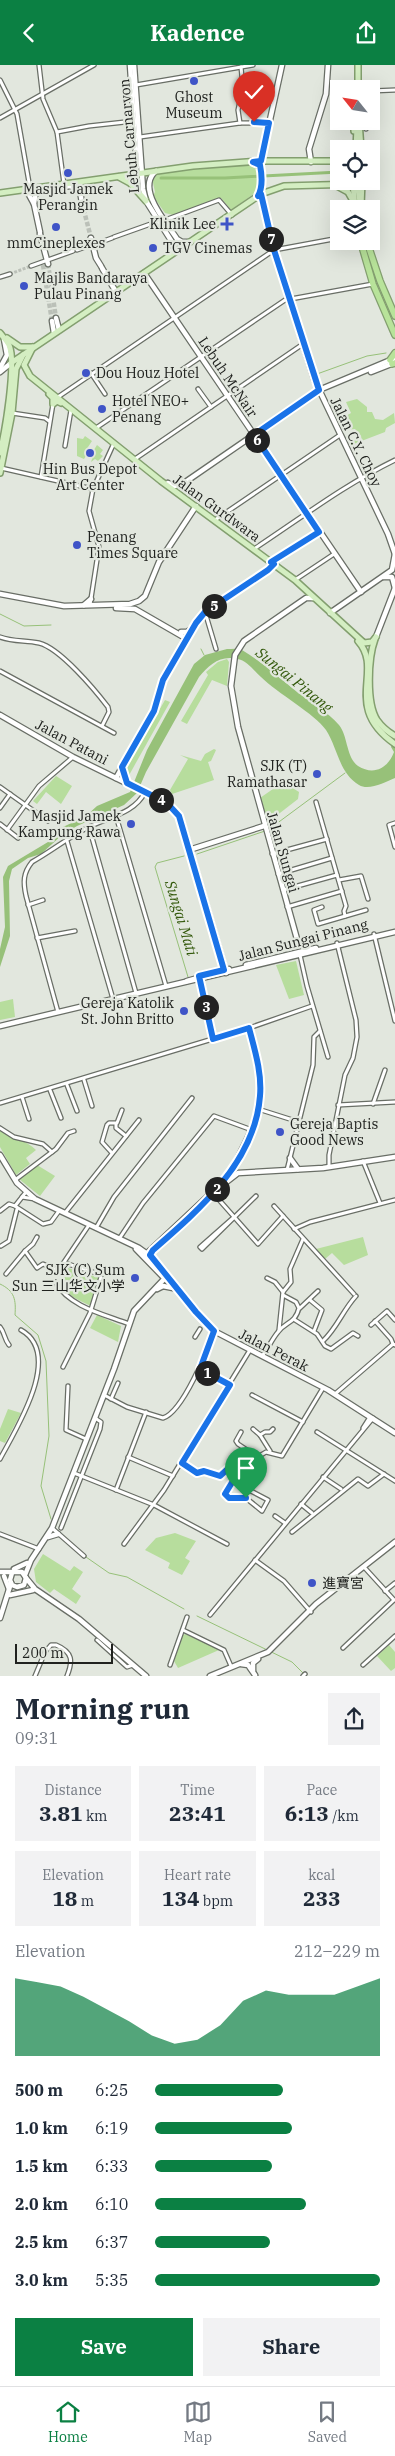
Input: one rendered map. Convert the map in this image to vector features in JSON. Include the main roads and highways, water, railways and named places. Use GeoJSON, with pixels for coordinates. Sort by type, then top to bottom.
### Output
{"type":"FeatureCollection","features":[{"type":"Feature","properties":{"kind":"highway"},"geometry":{"type":"LineString","coordinates":[[365,250],[374,284],[395,339]]}},
{"type":"Feature","properties":{"kind":"highway"},"geometry":{"type":"LineString","coordinates":[[366,250],[395,316]]}},
{"type":"Feature","properties":{"kind":"highway"},"geometry":{"type":"LineString","coordinates":[[393,361],[395,353]]}},
{"type":"Feature","properties":{"kind":"main road"},"geometry":{"type":"LineString","coordinates":[[358,65],[358,80]]}},
{"type":"Feature","properties":{"kind":"main road"},"geometry":{"type":"LineString","coordinates":[[0,193],[157,171],[261,161],[330,161]]}},
{"type":"Feature","properties":{"kind":"main road"},"geometry":{"type":"LineString","coordinates":[[119,177],[130,183],[146,201]]}},
{"type":"Feature","properties":{"kind":"main road"},"geometry":{"type":"LineString","coordinates":[[11,363],[260,195],[284,186],[330,186]]}},
{"type":"Feature","properties":{"kind":"main road"},"geometry":{"type":"LineString","coordinates":[[344,190],[348,192],[353,200]]}},
{"type":"Feature","properties":{"kind":"main road"},"geometry":{"type":"LineString","coordinates":[[2,335],[20,347],[34,347]]}},
{"type":"Feature","properties":{"kind":"main road"},"geometry":{"type":"LineString","coordinates":[[0,453],[5,426],[11,363],[10,348],[2,335]]}},
{"type":"Feature","properties":{"kind":"main road","name":"Jalan Gurdwara"},"geometry":{"type":"LineString","coordinates":[[34,347],[26,357],[24,367],[30,376],[44,388],[58,397],[158,478],[295,580],[353,634],[366,643],[372,642],[376,637],[372,649],[371,703],[377,721],[393,735]]}},
{"type":"Feature","properties":{"kind":"main road"},"geometry":{"type":"LineString","coordinates":[[0,470],[12,413],[16,369],[27,351]]}},
{"type":"Feature","properties":{"kind":"main road"},"geometry":{"type":"LineString","coordinates":[[44,388],[52,397],[53,404],[58,401],[65,404]]}},
{"type":"Feature","properties":{"kind":"main road","name":"Jalan Gurdwara"},"geometry":{"type":"LineString","coordinates":[[158,478],[168,483]]}},
{"type":"Feature","properties":{"kind":"main road","name":"Jalan Gurdwara"},"geometry":{"type":"LineString","coordinates":[[353,634],[367,653],[367,710],[375,726],[386,738],[395,744]]}},
{"type":"Feature","properties":{"kind":"waterway"},"geometry":{"type":"LineString","coordinates":[[161,178],[225,178],[330,172]]}},
{"type":"Feature","properties":{"kind":"waterway"},"geometry":{"type":"LineString","coordinates":[[317,374],[367,356],[386,353]]}},
{"type":"Feature","properties":{"kind":"waterway"},"geometry":{"type":"LineString","coordinates":[[0,614],[24,626],[51,625]]}},
{"type":"Feature","properties":{"kind":"waterway"},"geometry":{"type":"LineString","coordinates":[[201,649],[204,655]]}},
{"type":"Feature","properties":{"kind":"waterway","name":"Sungai Mati"},"geometry":{"type":"LineString","coordinates":[[268,830],[345,773]]}},
{"type":"Feature","properties":{"kind":"waterway","name":"Sungai Mati"},"geometry":{"type":"LineString","coordinates":[[197,854],[265,831]]}},
{"type":"Feature","properties":{"kind":"waterway","name":"Sungai Mati"},"geometry":{"type":"LineString","coordinates":[[184,856],[157,863],[155,867],[188,977]]}},
{"type":"Feature","properties":{"kind":"waterway"},"geometry":{"type":"LineString","coordinates":[[0,1284],[9,1290],[14,1297],[15,1315],[38,1335],[46,1361],[49,1436],[41,1486],[51,1519]]}},
{"type":"Feature","properties":{"kind":"waterway"},"geometry":{"type":"LineString","coordinates":[[86,1557],[109,1573],[127,1577],[184,1609]]}},
{"type":"Feature","properties":{"kind":"waterway"},"geometry":{"type":"LineString","coordinates":[[197,1616],[292,1662],[306,1676]]}},
{"type":"Feature","properties":{"kind":"tunnel"},"geometry":{"type":"LineString","coordinates":[[82,203],[91,238]]}},
{"type":"Feature","properties":{"kind":"tunnel"},"geometry":{"type":"LineString","coordinates":[[48,264],[56,318]]}},
{"type":"Feature","properties":{"kind":"tunnel"},"geometry":{"type":"LineString","coordinates":[[43,265],[52,321]]}},
{"type":"Feature","properties":{"kind":"tunnel"},"geometry":{"type":"LineString","coordinates":[[10,274],[31,266]]}},
{"type":"Feature","properties":{"kind":"place","name":"Ghost Museum"},"geometry":{"type":"Point","coordinates":[194,81]}},
{"type":"Feature","properties":{"kind":"place","name":"Masjid Jamek Perangin"},"geometry":{"type":"Point","coordinates":[68,173]}},
{"type":"Feature","properties":{"kind":"place","name":"Klinik Lee"},"geometry":{"type":"Point","coordinates":[227,224]}},
{"type":"Feature","properties":{"kind":"place","name":"mmCineplexes"},"geometry":{"type":"Point","coordinates":[56,227]}},
{"type":"Feature","properties":{"kind":"place","name":"TGV Cinemas"},"geometry":{"type":"Point","coordinates":[153,248]}},
{"type":"Feature","properties":{"kind":"place","name":"Majlis Bandaraya Pulau Pinang"},"geometry":{"type":"Point","coordinates":[24,286]}},
{"type":"Feature","properties":{"kind":"place","name":"Dou Houz Hotel"},"geometry":{"type":"Point","coordinates":[86,373]}},
{"type":"Feature","properties":{"kind":"place","name":"Hotel NEO+ Penang"},"geometry":{"type":"Point","coordinates":[102,409]}},
{"type":"Feature","properties":{"kind":"place","name":"Hin Bus Depot Art Center"},"geometry":{"type":"Point","coordinates":[90,453]}},
{"type":"Feature","properties":{"kind":"place","name":"Penang Times Square"},"geometry":{"type":"Point","coordinates":[77,545]}},
{"type":"Feature","properties":{"kind":"place","name":"SJK (T) Ramathasar"},"geometry":{"type":"Point","coordinates":[317,774]}},
{"type":"Feature","properties":{"kind":"place","name":"Masjid Jamek Kampung Rawa"},"geometry":{"type":"Point","coordinates":[131,824]}},
{"type":"Feature","properties":{"kind":"place","name":"Gereja Katolik St. John Britto"},"geometry":{"type":"Point","coordinates":[184,1011]}},
{"type":"Feature","properties":{"kind":"place","name":"Gereja Baptis Good News"},"geometry":{"type":"Point","coordinates":[280,1132]}},
{"type":"Feature","properties":{"kind":"place","name":"SJK (C) Sum Sun 三山华文小学"},"geometry":{"type":"Point","coordinates":[135,1278]}},
{"type":"Feature","properties":{"kind":"place","name":"進寶宮"},"geometry":{"type":"Point","coordinates":[312,1583]}},
{"type":"Feature","properties":{"kind":"water label","name":"Sungai Pinang"},"geometry":{"type":"Point","coordinates":[294,680]}}]}
